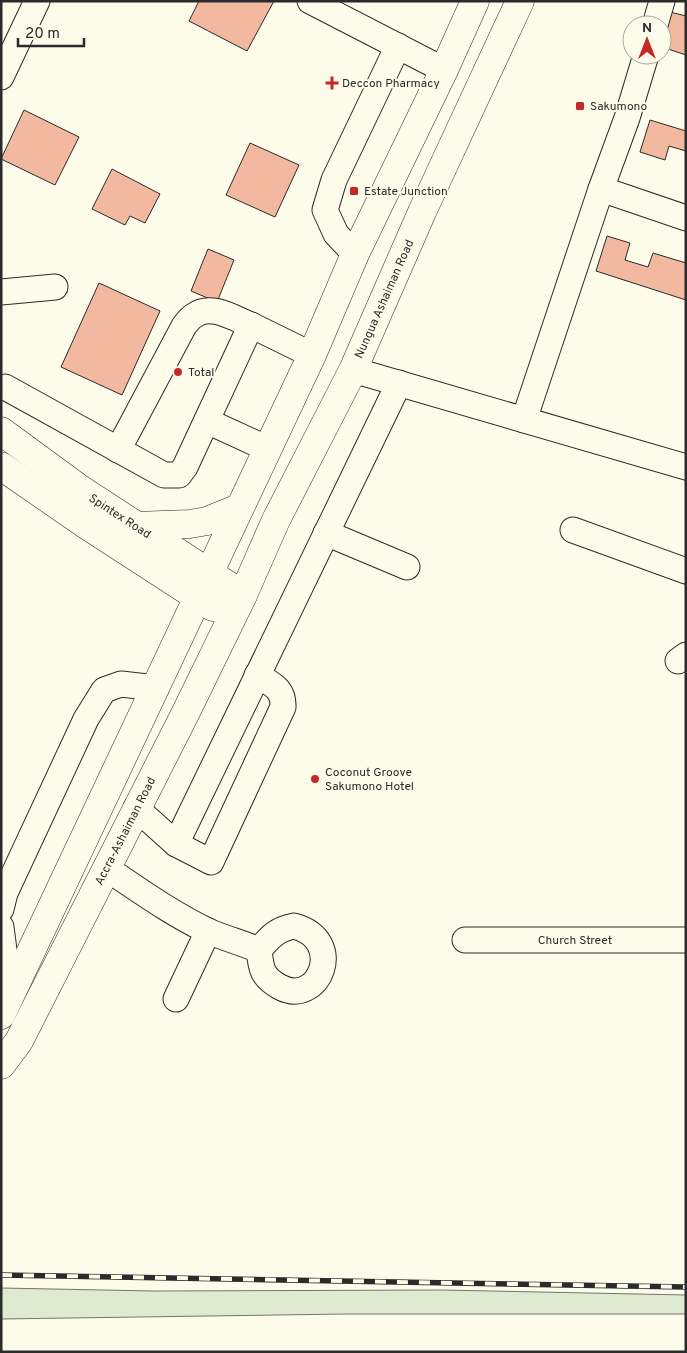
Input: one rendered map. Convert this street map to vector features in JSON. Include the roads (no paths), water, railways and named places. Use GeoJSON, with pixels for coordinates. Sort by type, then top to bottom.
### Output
{"type":"FeatureCollection","features":[{"type":"Feature","properties":{"kind":"main road"},"geometry":{"type":"LineString","coordinates":[[5,1005],[312,355],[355,254],[444,70],[475,1]]}},
{"type":"Feature","properties":{"kind":"main road","name":"Nungua Ashaiman Road"},"geometry":{"type":"LineString","coordinates":[[243,595],[276,520],[353,370],[430,195],[520,1]]}},
{"type":"Feature","properties":{"kind":"main road","name":"Spintex Road"},"geometry":{"type":"LineString","coordinates":[[1,431],[57,473],[134,526],[203,585],[231,619]]}},
{"type":"Feature","properties":{"kind":"main road","name":"Spintex Road"},"geometry":{"type":"LineString","coordinates":[[1,466],[84,524],[203,585],[243,595]]}},
{"type":"Feature","properties":{"kind":"main road"},"geometry":{"type":"LineString","coordinates":[[134,526],[190,524],[207,521],[239,508]]}},
{"type":"Feature","properties":{"kind":"main road","name":"Accra-Ashaiman Road"},"geometry":{"type":"LineString","coordinates":[[1,1065],[19,1042],[243,595]]}},
{"type":"Feature","properties":{"kind":"street"},"geometry":{"type":"LineString","coordinates":[[1,77],[37,1]]}},
{"type":"Feature","properties":{"kind":"street"},"geometry":{"type":"LineString","coordinates":[[310,1],[444,70]]}},
{"type":"Feature","properties":{"kind":"street"},"geometry":{"type":"LineString","coordinates":[[658,15],[662,1]]}},
{"type":"Feature","properties":{"kind":"street"},"geometry":{"type":"LineString","coordinates":[[355,254],[336,234],[325,210],[334,180],[398,46]]}},
{"type":"Feature","properties":{"kind":"street"},"geometry":{"type":"LineString","coordinates":[[524,420],[601,189],[627,118],[643,65]]}},
{"type":"Feature","properties":{"kind":"street"},"geometry":{"type":"LineString","coordinates":[[601,189],[686,218]]}},
{"type":"Feature","properties":{"kind":"street"},"geometry":{"type":"LineString","coordinates":[[1,292],[55,288]]}},
{"type":"Feature","properties":{"kind":"street"},"geometry":{"type":"LineString","coordinates":[[118,450],[184,326],[196,314],[208,310],[251,325],[312,355]]}},
{"type":"Feature","properties":{"kind":"street"},"geometry":{"type":"LineString","coordinates":[[5,387],[164,475],[179,475],[207,421],[251,325]]}},
{"type":"Feature","properties":{"kind":"street"},"geometry":{"type":"LineString","coordinates":[[353,370],[686,467]]}},
{"type":"Feature","properties":{"kind":"street"},"geometry":{"type":"LineString","coordinates":[[176,844],[399,383]]}},
{"type":"Feature","properties":{"kind":"street"},"geometry":{"type":"LineString","coordinates":[[207,421],[268,448]]}},
{"type":"Feature","properties":{"kind":"street"},"geometry":{"type":"LineString","coordinates":[[574,530],[686,571]]}},
{"type":"Feature","properties":{"kind":"street"},"geometry":{"type":"LineString","coordinates":[[326,532],[406,567]]}},
{"type":"Feature","properties":{"kind":"street"},"geometry":{"type":"LineString","coordinates":[[136,808],[176,844],[211,862],[283,707],[284,697],[276,687],[257,675]]}},
{"type":"Feature","properties":{"kind":"street"},"geometry":{"type":"LineString","coordinates":[[3,898],[86,719],[104,690],[121,684],[156,688]]}},
{"type":"Feature","properties":{"kind":"street"},"geometry":{"type":"LineString","coordinates":[[106,868],[154,901],[208,931],[259,950]]}},
{"type":"Feature","properties":{"kind":"street"},"geometry":{"type":"LineString","coordinates":[[1,926],[5,1005]]}},
{"type":"Feature","properties":{"kind":"street"},"geometry":{"type":"LineString","coordinates":[[176,999],[208,931]]}},
{"type":"Feature","properties":{"kind":"street","name":"Church Street"},"geometry":{"type":"LineString","coordinates":[[465,940],[686,940]]}},
{"type":"Feature","properties":{"kind":"railway"},"geometry":{"type":"LineString","coordinates":[[1,1275],[686,1287]]}},
{"type":"Feature","properties":{"kind":"place","name":"Deccon Pharmacy"},"geometry":{"type":"Point","coordinates":[332,83]}},
{"type":"Feature","properties":{"kind":"place","name":"Sakumono"},"geometry":{"type":"Point","coordinates":[580,106]}},
{"type":"Feature","properties":{"kind":"place","name":"Estate Junction"},"geometry":{"type":"Point","coordinates":[354,191]}},
{"type":"Feature","properties":{"kind":"place","name":"Total"},"geometry":{"type":"Point","coordinates":[178,372]}},
{"type":"Feature","properties":{"kind":"place","name":"Coconut Groove Sakumono Hotel"},"geometry":{"type":"Point","coordinates":[315,779]}}]}
